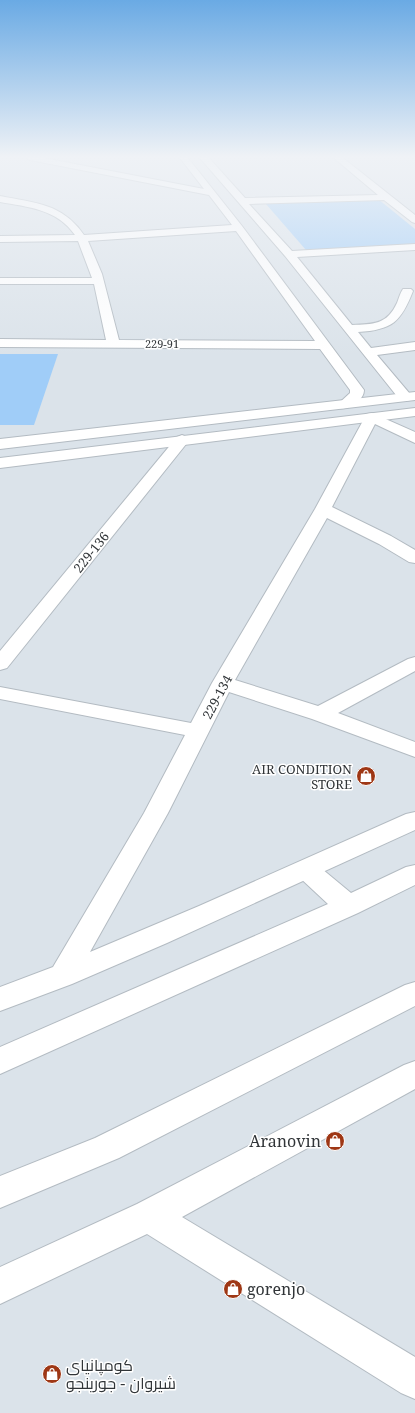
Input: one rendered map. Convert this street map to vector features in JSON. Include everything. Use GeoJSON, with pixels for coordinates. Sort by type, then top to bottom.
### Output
{"type":"FeatureCollection","features":[{"type":"Feature","properties":{"kind":"main road"},"geometry":{"type":"LineString","coordinates":[[72,224],[81,238],[93,263],[113,343]]}},
{"type":"Feature","properties":{"kind":"main road"},"geometry":{"type":"LineString","coordinates":[[237,224],[357,390],[357,394],[344,405]]}},
{"type":"Feature","properties":{"kind":"main road"},"geometry":{"type":"LineString","coordinates":[[264,224],[292,257],[384,373],[410,397]]}},
{"type":"Feature","properties":{"kind":"main road"},"geometry":{"type":"LineString","coordinates":[[0,238],[81,238],[240,228]]}},
{"type":"Feature","properties":{"kind":"main road"},"geometry":{"type":"LineString","coordinates":[[264,261],[292,257],[415,247]]}},
{"type":"Feature","properties":{"kind":"main road"},"geometry":{"type":"LineString","coordinates":[[0,281],[98,281]]}},
{"type":"Feature","properties":{"kind":"main road"},"geometry":{"type":"LineString","coordinates":[[349,329],[383,326],[394,319],[407,292]]}},
{"type":"Feature","properties":{"kind":"main road","name":"229-91"},"geometry":{"type":"LineString","coordinates":[[0,343],[325,345]]}},
{"type":"Feature","properties":{"kind":"main road"},"geometry":{"type":"LineString","coordinates":[[368,352],[415,346]]}},
{"type":"Feature","properties":{"kind":"main road"},"geometry":{"type":"LineString","coordinates":[[347,375],[369,379],[378,378],[384,373]]}},
{"type":"Feature","properties":{"kind":"main road"},"geometry":{"type":"LineString","coordinates":[[0,444],[262,412],[344,405],[410,397]]}},
{"type":"Feature","properties":{"kind":"main road"},"geometry":{"type":"LineString","coordinates":[[0,463],[415,412]]}},
{"type":"Feature","properties":{"kind":"main road"},"geometry":{"type":"LineString","coordinates":[[372,417],[415,438]]}},
{"type":"Feature","properties":{"kind":"main road","name":"229-134"},"geometry":{"type":"LineString","coordinates":[[62,976],[156,813],[223,683],[323,509],[372,417]]}},
{"type":"Feature","properties":{"kind":"main road","name":"229-136"},"geometry":{"type":"LineString","coordinates":[[0,664],[182,440]]}},
{"type":"Feature","properties":{"kind":"main road"},"geometry":{"type":"LineString","coordinates":[[323,509],[385,540],[415,558]]}},
{"type":"Feature","properties":{"kind":"main road"},"geometry":{"type":"LineString","coordinates":[[320,714],[415,663]]}},
{"type":"Feature","properties":{"kind":"main road"},"geometry":{"type":"LineString","coordinates":[[223,683],[320,714],[415,750]]}},
{"type":"Feature","properties":{"kind":"main road"},"geometry":{"type":"LineString","coordinates":[[0,693],[198,731]]}},
{"type":"Feature","properties":{"kind":"main road"},"geometry":{"type":"LineString","coordinates":[[0,1000],[62,976],[307,870],[415,820]]}},
{"type":"Feature","properties":{"kind":"main road"},"geometry":{"type":"LineString","coordinates":[[307,870],[348,906]]}},
{"type":"Feature","properties":{"kind":"main road"},"geometry":{"type":"LineString","coordinates":[[0,1061],[348,906],[415,874]]}},
{"type":"Feature","properties":{"kind":"main road"},"geometry":{"type":"LineString","coordinates":[[0,1192],[107,1148],[415,994]]}},
{"type":"Feature","properties":{"kind":"main road"},"geometry":{"type":"LineString","coordinates":[[0,1286],[149,1216],[415,1074]]}},
{"type":"Feature","properties":{"kind":"main road"},"geometry":{"type":"LineString","coordinates":[[149,1216],[415,1379]]}},
{"type":"Feature","properties":{"kind":"shaded area"},"geometry":{"type":"Polygon","coordinates":[[[283,224],[409,224],[415,229],[415,244],[306,250],[283,224]]]}},
{"type":"Feature","properties":{"kind":"shaded area"},"geometry":{"type":"Polygon","coordinates":[[[0,354],[58,354],[34,425],[0,425],[0,354]]]}},
{"type":"Feature","properties":{"kind":"place","name":"AIR CONDITION STORE"},"geometry":{"type":"Point","coordinates":[366,776]}},
{"type":"Feature","properties":{"kind":"place","name":"Aranovin"},"geometry":{"type":"Point","coordinates":[335,1141]}},
{"type":"Feature","properties":{"kind":"place","name":"gorenjo"},"geometry":{"type":"Point","coordinates":[233,1289]}},
{"type":"Feature","properties":{"kind":"place","name":"كومپانیای شیروان - جورینجو"},"geometry":{"type":"Point","coordinates":[52,1374]}}]}
